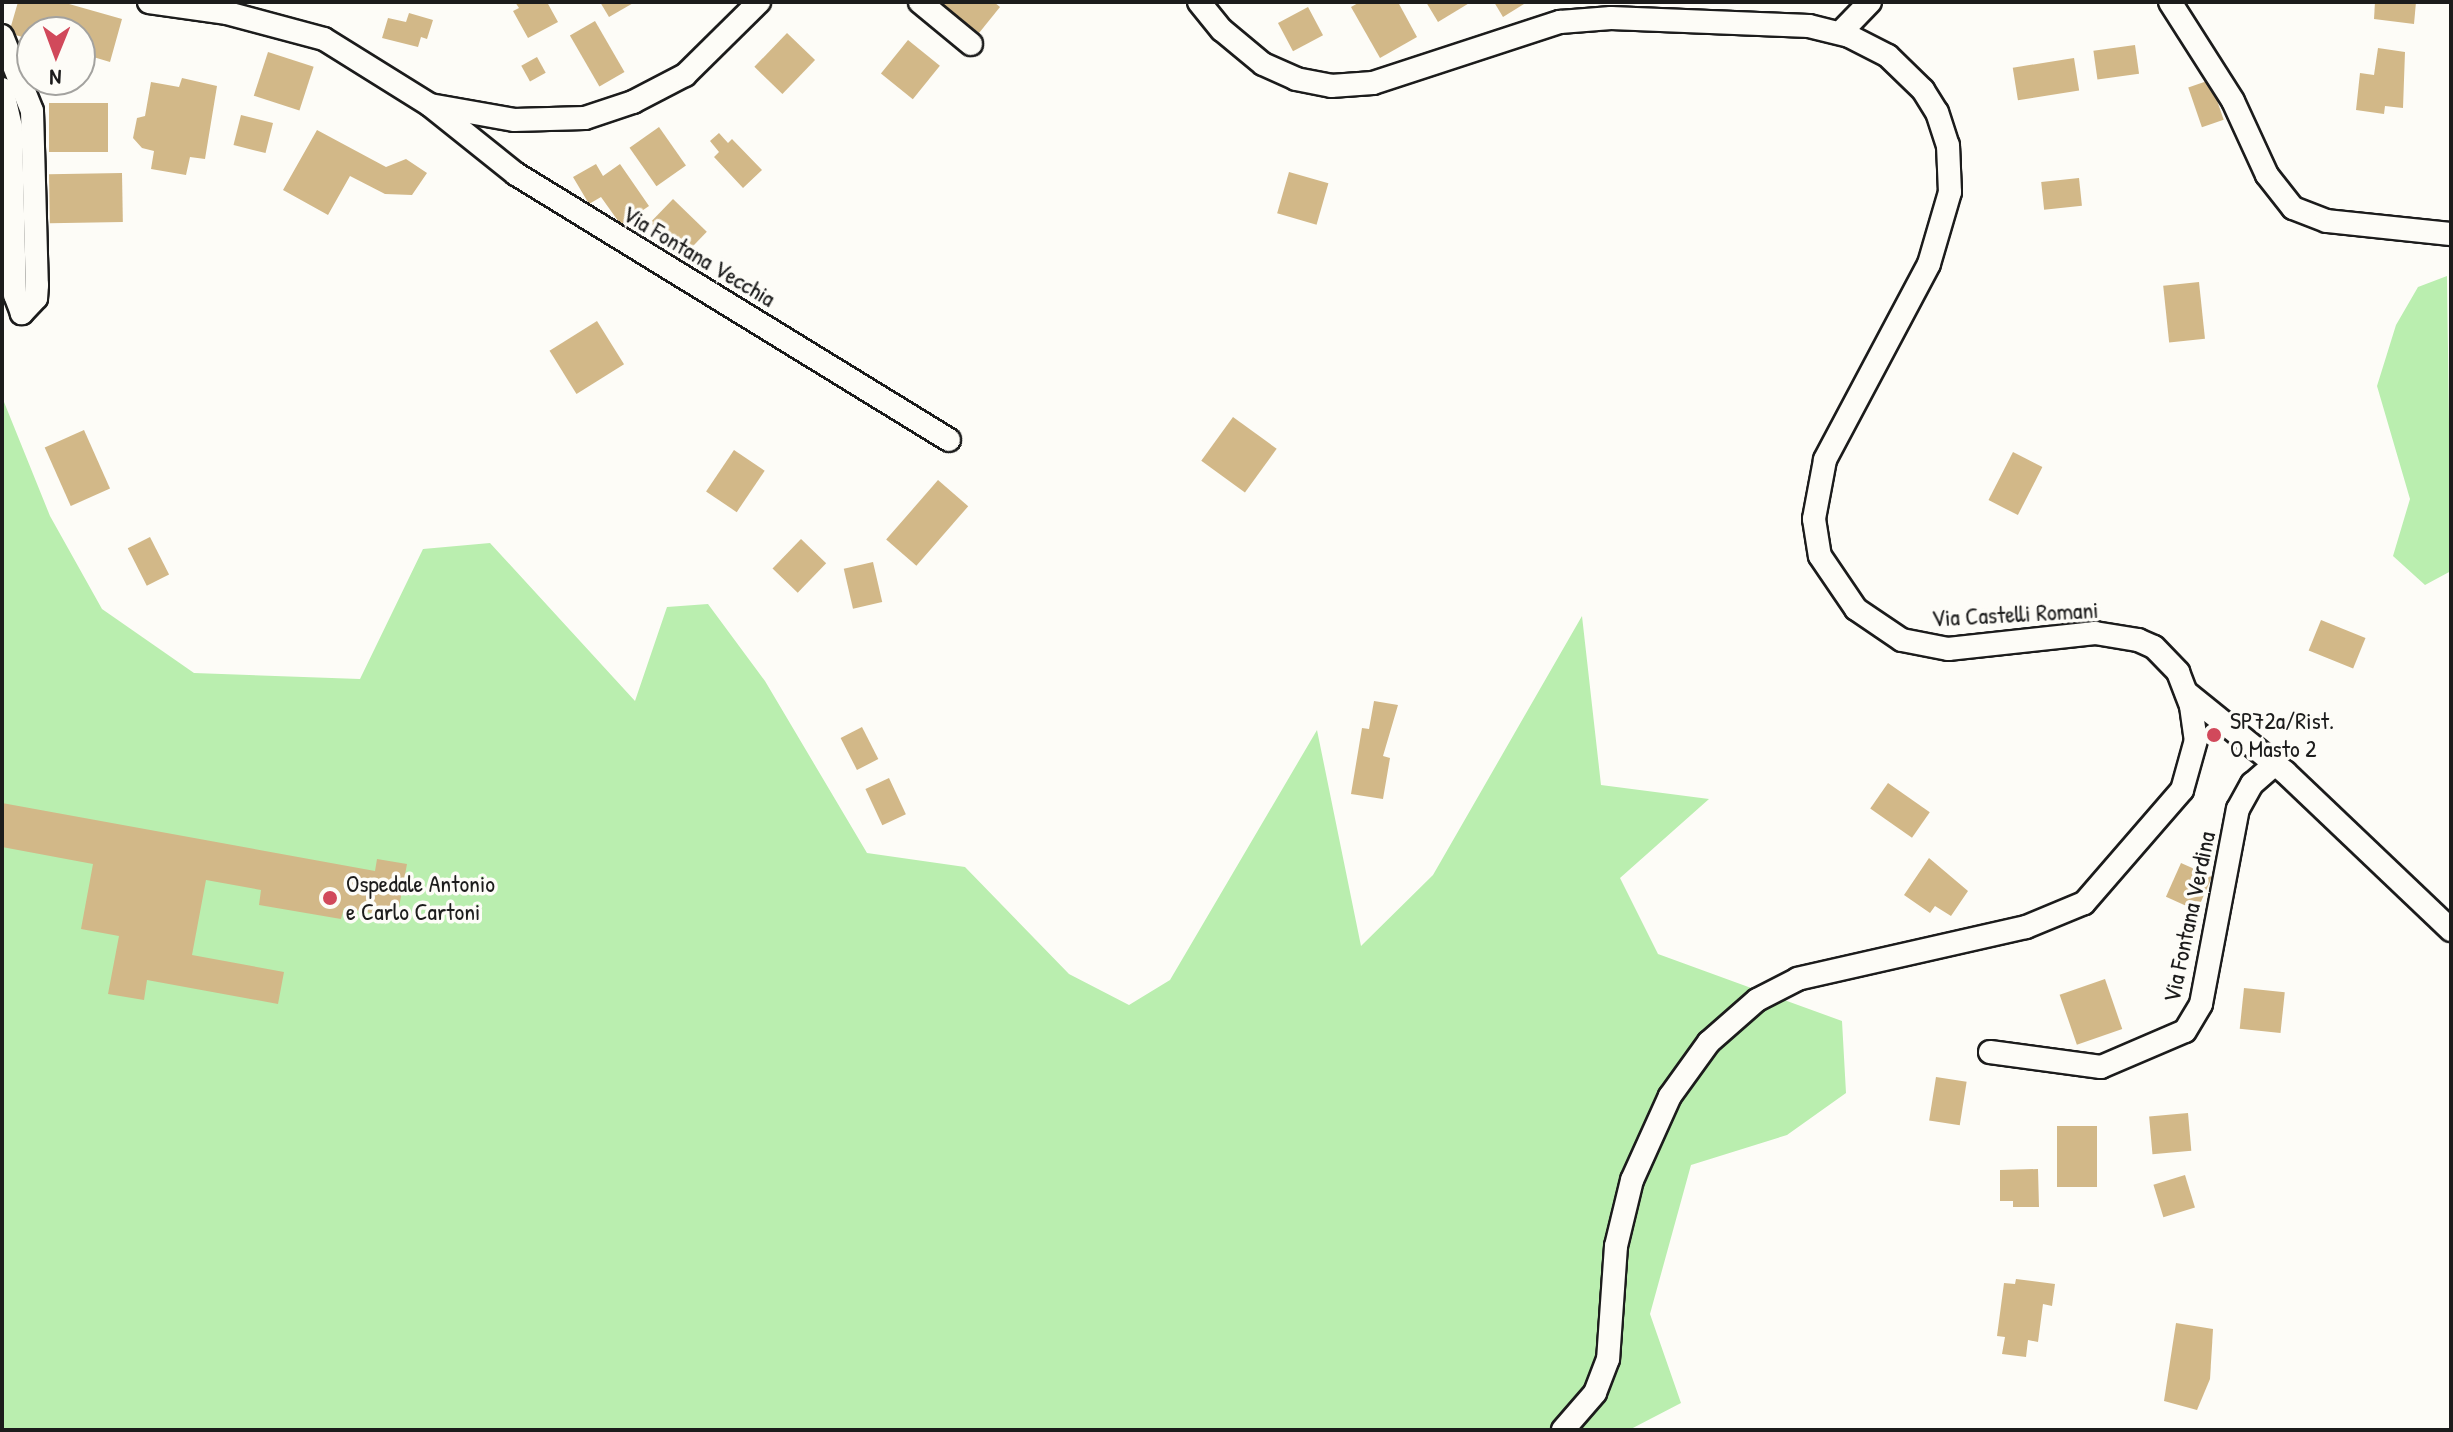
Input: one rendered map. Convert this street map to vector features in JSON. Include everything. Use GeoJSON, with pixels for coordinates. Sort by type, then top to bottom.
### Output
{"type":"FeatureCollection","features":[{"type":"Feature","properties":{"kind":"street"},"geometry":{"type":"LineString","coordinates":[[149,2],[227,13],[324,39],[430,105],[514,120],[585,118],[633,102],[685,75],[759,2]]}},
{"type":"Feature","properties":{"kind":"street"},"geometry":{"type":"LineString","coordinates":[[201,2],[227,13]]}},
{"type":"Feature","properties":{"kind":"street"},"geometry":{"type":"LineString","coordinates":[[920,2],[971,44]]}},
{"type":"Feature","properties":{"kind":"street","name":"Via Castelli Romani"},"geometry":{"type":"LineString","coordinates":[[1199,2],[1222,30],[1263,64],[1296,79],[1331,86],[1373,83],[1560,22],[1770,22],[1840,33],[1888,56],[1923,90],[1945,135],[1950,181],[1946,216],[1929,264],[1825,460],[1814,519],[1828,571],[1856,609],[1902,640],[1948,649],[2095,633],[2121,636],[2154,647],[2178,672],[2187,693],[2196,740],[2182,790],[2084,903],[2036,924],[1798,979],[1731,1018],[1689,1066],[1648,1142],[1621,1217],[1612,1340],[1603,1376],[1563,1430]]}},
{"type":"Feature","properties":{"kind":"street"},"geometry":{"type":"LineString","coordinates":[[1840,33],[1856,2]]}},
{"type":"Feature","properties":{"kind":"street"},"geometry":{"type":"LineString","coordinates":[[1840,33],[1870,2]]}},
{"type":"Feature","properties":{"kind":"street"},"geometry":{"type":"LineString","coordinates":[[2170,2],[2233,101],[2267,175],[2293,208],[2327,221],[2451,234]]}},
{"type":"Feature","properties":{"kind":"street"},"geometry":{"type":"LineString","coordinates":[[2,36],[32,111],[37,285],[36,298],[22,313],[15,295],[11,127],[2,89]]}},
{"type":"Feature","properties":{"kind":"street","name":"Via Fontana Vecchia"},"geometry":{"type":"LineString","coordinates":[[430,105],[516,174],[949,440]]}},
{"type":"Feature","properties":{"kind":"street"},"geometry":{"type":"LineString","coordinates":[[2187,693],[2275,764],[2451,930]]}},
{"type":"Feature","properties":{"kind":"street","name":"Via Fontana Verdina"},"geometry":{"type":"LineString","coordinates":[[1990,1052],[2101,1067],[2185,1031],[2201,1004],[2238,809],[2252,784],[2275,764]]}},
{"type":"Feature","properties":{"kind":"green space"},"geometry":{"type":"Polygon","coordinates":[[[2447,276],[2451,571],[2425,585],[2393,556],[2410,499],[2377,386],[2396,325],[2418,287],[2447,276]]]}},
{"type":"Feature","properties":{"kind":"green space"},"geometry":{"type":"Polygon","coordinates":[[[2,397],[50,516],[102,609],[194,673],[360,679],[423,549],[490,543],[635,701],[667,607],[708,604],[765,681],[867,853],[965,867],[1069,974],[1129,1005],[1170,980],[1317,730],[1361,946],[1433,875],[1582,616],[1601,785],[1709,799],[1620,878],[1658,954],[1842,1021],[1846,1093],[1787,1135],[1691,1165],[1650,1314],[1681,1403],[1629,1430],[2,1430],[2,397]]]}},
{"type":"Feature","properties":{"kind":"building"},"geometry":{"type":"Polygon","coordinates":[[[18,2],[62,2],[122,19],[110,62],[96,58],[96,16],[16,16],[16,35],[9,33],[18,2]]]}},
{"type":"Feature","properties":{"kind":"building"},"geometry":{"type":"Polygon","coordinates":[[[515,2],[547,2],[558,22],[528,38],[513,11],[519,8],[515,2]]]}},
{"type":"Feature","properties":{"kind":"building"},"geometry":{"type":"Polygon","coordinates":[[[600,2],[635,2],[609,17],[600,2]]]}},
{"type":"Feature","properties":{"kind":"building"},"geometry":{"type":"Polygon","coordinates":[[[939,2],[994,2],[1000,7],[979,33],[939,2]]]}},
{"type":"Feature","properties":{"kind":"building"},"geometry":{"type":"Polygon","coordinates":[[[1360,2],[1398,2],[1417,37],[1380,58],[1351,7],[1360,2]]]}},
{"type":"Feature","properties":{"kind":"building"},"geometry":{"type":"Polygon","coordinates":[[[1426,2],[1471,2],[1438,22],[1426,2]]]}},
{"type":"Feature","properties":{"kind":"building"},"geometry":{"type":"Polygon","coordinates":[[[1494,2],[1527,2],[1503,17],[1494,2]]]}},
{"type":"Feature","properties":{"kind":"building"},"geometry":{"type":"Polygon","coordinates":[[[2375,2],[2416,2],[2414,24],[2374,19],[2375,2]]]}},
{"type":"Feature","properties":{"kind":"building"},"geometry":{"type":"Polygon","coordinates":[[[1308,7],[1323,35],[1293,51],[1278,23],[1308,7]]]}},
{"type":"Feature","properties":{"kind":"building"},"geometry":{"type":"Polygon","coordinates":[[[409,13],[433,20],[427,39],[421,37],[418,47],[382,38],[388,18],[406,22],[409,13]]]}},
{"type":"Feature","properties":{"kind":"building"},"geometry":{"type":"Polygon","coordinates":[[[595,21],[624,72],[599,87],[570,36],[595,21]]]}},
{"type":"Feature","properties":{"kind":"building"},"geometry":{"type":"Polygon","coordinates":[[[787,33],[815,60],[782,94],[754,67],[787,33]]]}},
{"type":"Feature","properties":{"kind":"building"},"geometry":{"type":"Polygon","coordinates":[[[908,40],[940,66],[913,99],[881,73],[908,40]]]}},
{"type":"Feature","properties":{"kind":"building"},"geometry":{"type":"Polygon","coordinates":[[[2135,45],[2139,74],[2097,80],[2093,51],[2135,45]]]}},
{"type":"Feature","properties":{"kind":"building"},"geometry":{"type":"Polygon","coordinates":[[[2378,48],[2405,52],[2403,108],[2385,106],[2384,114],[2356,110],[2360,73],[2374,75],[2378,48]]]}},
{"type":"Feature","properties":{"kind":"building"},"geometry":{"type":"Polygon","coordinates":[[[268,52],[314,67],[299,111],[254,96],[268,52]]]}},
{"type":"Feature","properties":{"kind":"building"},"geometry":{"type":"Polygon","coordinates":[[[537,57],[546,73],[530,81],[521,66],[537,57]]]}},
{"type":"Feature","properties":{"kind":"building"},"geometry":{"type":"Polygon","coordinates":[[[2074,58],[2079,91],[2018,100],[2013,68],[2074,58]]]}},
{"type":"Feature","properties":{"kind":"building"},"geometry":{"type":"Polygon","coordinates":[[[182,78],[217,86],[205,159],[190,157],[186,175],[151,169],[154,151],[142,148],[133,138],[137,118],[145,116],[151,82],[179,87],[182,78]]]}},
{"type":"Feature","properties":{"kind":"building"},"geometry":{"type":"Polygon","coordinates":[[[2210,80],[2224,120],[2202,127],[2188,87],[2210,80]]]}},
{"type":"Feature","properties":{"kind":"building"},"geometry":{"type":"Polygon","coordinates":[[[49,103],[108,103],[108,152],[49,152],[49,103]]]}},
{"type":"Feature","properties":{"kind":"building"},"geometry":{"type":"Polygon","coordinates":[[[241,115],[273,123],[266,153],[234,145],[241,115]]]}},
{"type":"Feature","properties":{"kind":"building"},"geometry":{"type":"Polygon","coordinates":[[[659,127],[686,166],[656,186],[630,148],[659,127]]]}},
{"type":"Feature","properties":{"kind":"building"},"geometry":{"type":"Polygon","coordinates":[[[317,130],[386,167],[406,159],[427,173],[412,195],[385,194],[350,176],[328,215],[283,190],[317,130]]]}},
{"type":"Feature","properties":{"kind":"building"},"geometry":{"type":"Polygon","coordinates":[[[719,133],[728,143],[732,139],[762,170],[743,188],[714,157],[719,152],[710,141],[719,133]]]}},
{"type":"Feature","properties":{"kind":"building"},"geometry":{"type":"Polygon","coordinates":[[[596,164],[603,176],[620,164],[649,206],[621,225],[601,197],[589,204],[573,177],[596,164]]]}},
{"type":"Feature","properties":{"kind":"building"},"geometry":{"type":"Polygon","coordinates":[[[1289,172],[1328,183],[1317,225],[1277,213],[1289,172]]]}},
{"type":"Feature","properties":{"kind":"building"},"geometry":{"type":"Polygon","coordinates":[[[122,173],[123,222],[50,223],[49,174],[122,173]]]}},
{"type":"Feature","properties":{"kind":"building"},"geometry":{"type":"Polygon","coordinates":[[[2079,178],[2082,206],[2044,210],[2041,182],[2079,178]]]}},
{"type":"Feature","properties":{"kind":"building"},"geometry":{"type":"Polygon","coordinates":[[[673,199],[707,232],[684,255],[650,223],[673,199]]]}},
{"type":"Feature","properties":{"kind":"building"},"geometry":{"type":"Polygon","coordinates":[[[2199,282],[2205,339],[2169,342],[2163,286],[2199,282]]]}},
{"type":"Feature","properties":{"kind":"building"},"geometry":{"type":"Polygon","coordinates":[[[597,321],[624,364],[577,394],[550,351],[597,321]]]}},
{"type":"Feature","properties":{"kind":"building"},"geometry":{"type":"Polygon","coordinates":[[[1233,417],[1277,449],[1245,492],[1201,461],[1233,417]]]}},
{"type":"Feature","properties":{"kind":"building"},"geometry":{"type":"Polygon","coordinates":[[[84,430],[110,488],[71,506],[45,447],[84,430]]]}},
{"type":"Feature","properties":{"kind":"building"},"geometry":{"type":"Polygon","coordinates":[[[734,450],[765,471],[737,512],[706,491],[734,450]]]}},
{"type":"Feature","properties":{"kind":"building"},"geometry":{"type":"Polygon","coordinates":[[[2013,452],[2042,467],[2018,515],[1988,500],[2013,452]]]}},
{"type":"Feature","properties":{"kind":"building"},"geometry":{"type":"Polygon","coordinates":[[[938,480],[968,506],[916,566],[886,540],[938,480]]]}},
{"type":"Feature","properties":{"kind":"building"},"geometry":{"type":"Polygon","coordinates":[[[150,537],[169,574],[147,586],[128,548],[150,537]]]}},
{"type":"Feature","properties":{"kind":"building"},"geometry":{"type":"Polygon","coordinates":[[[801,539],[826,563],[798,593],[773,568],[801,539]]]}},
{"type":"Feature","properties":{"kind":"building"},"geometry":{"type":"Polygon","coordinates":[[[873,562],[882,602],[853,609],[844,569],[873,562]]]}},
{"type":"Feature","properties":{"kind":"building"},"geometry":{"type":"Polygon","coordinates":[[[2321,620],[2366,638],[2353,669],[2309,651],[2321,620]]]}},
{"type":"Feature","properties":{"kind":"building"},"geometry":{"type":"Polygon","coordinates":[[[1374,701],[1398,705],[1383,756],[1390,758],[1383,799],[1351,794],[1362,728],[1369,729],[1374,701]]]}},
{"type":"Feature","properties":{"kind":"building"},"geometry":{"type":"Polygon","coordinates":[[[862,727],[878,759],[857,770],[841,738],[862,727]]]}},
{"type":"Feature","properties":{"kind":"building"},"geometry":{"type":"Polygon","coordinates":[[[889,778],[906,814],[882,825],[865,789],[889,778]]]}},
{"type":"Feature","properties":{"kind":"building"},"geometry":{"type":"Polygon","coordinates":[[[1888,783],[1930,812],[1912,838],[1870,808],[1888,783]]]}},
{"type":"Feature","properties":{"kind":"building","name":"Ospedale Antonio e Carlo Cartoni"},"geometry":{"type":"Polygon","coordinates":[[[2,803],[375,871],[377,859],[407,864],[397,918],[344,908],[341,919],[259,905],[261,890],[206,880],[192,955],[284,972],[278,1004],[147,980],[144,1000],[108,994],[119,936],[81,929],[93,864],[2,847],[2,803]]]}},
{"type":"Feature","properties":{"kind":"building"},"geometry":{"type":"Polygon","coordinates":[[[1929,858],[1968,891],[1951,916],[1935,906],[1930,913],[1904,895],[1929,858]]]}},
{"type":"Feature","properties":{"kind":"building"},"geometry":{"type":"Polygon","coordinates":[[[2181,863],[2212,877],[2197,911],[2166,897],[2181,863]]]}},
{"type":"Feature","properties":{"kind":"building"},"geometry":{"type":"Polygon","coordinates":[[[2105,979],[2122,1029],[2077,1045],[2060,995],[2105,979]]]}},
{"type":"Feature","properties":{"kind":"building"},"geometry":{"type":"Polygon","coordinates":[[[2244,988],[2285,992],[2280,1033],[2240,1029],[2244,988]]]}},
{"type":"Feature","properties":{"kind":"building"},"geometry":{"type":"Polygon","coordinates":[[[1936,1077],[1967,1082],[1960,1125],[1929,1120],[1936,1077]]]}},
{"type":"Feature","properties":{"kind":"building"},"geometry":{"type":"Polygon","coordinates":[[[2188,1113],[2191,1151],[2152,1154],[2149,1116],[2188,1113]]]}},
{"type":"Feature","properties":{"kind":"building"},"geometry":{"type":"Polygon","coordinates":[[[2057,1126],[2097,1126],[2097,1187],[2057,1187],[2057,1126]]]}},
{"type":"Feature","properties":{"kind":"building"},"geometry":{"type":"Polygon","coordinates":[[[2038,1169],[2039,1207],[2013,1207],[2013,1201],[2000,1201],[2000,1170],[2038,1169]]]}},
{"type":"Feature","properties":{"kind":"building"},"geometry":{"type":"Polygon","coordinates":[[[2185,1175],[2195,1208],[2163,1217],[2153,1185],[2185,1175]]]}},
{"type":"Feature","properties":{"kind":"building"},"geometry":{"type":"Polygon","coordinates":[[[2016,1279],[2055,1284],[2052,1306],[2043,1304],[2038,1342],[2028,1340],[2026,1357],[2002,1354],[2005,1337],[1997,1336],[2004,1283],[2015,1284],[2016,1279]]]}},
{"type":"Feature","properties":{"kind":"building"},"geometry":{"type":"Polygon","coordinates":[[[2176,1323],[2213,1329],[2210,1379],[2197,1410],[2164,1401],[2176,1323]]]}},
{"type":"Feature","properties":{"kind":"place","name":"SP72a/Rist. O Masto 2"},"geometry":{"type":"Point","coordinates":[2214,735]}},
{"type":"Feature","properties":{"kind":"place","name":"Ospedale Antonio e Carlo Cartoni"},"geometry":{"type":"Point","coordinates":[330,898]}}]}
